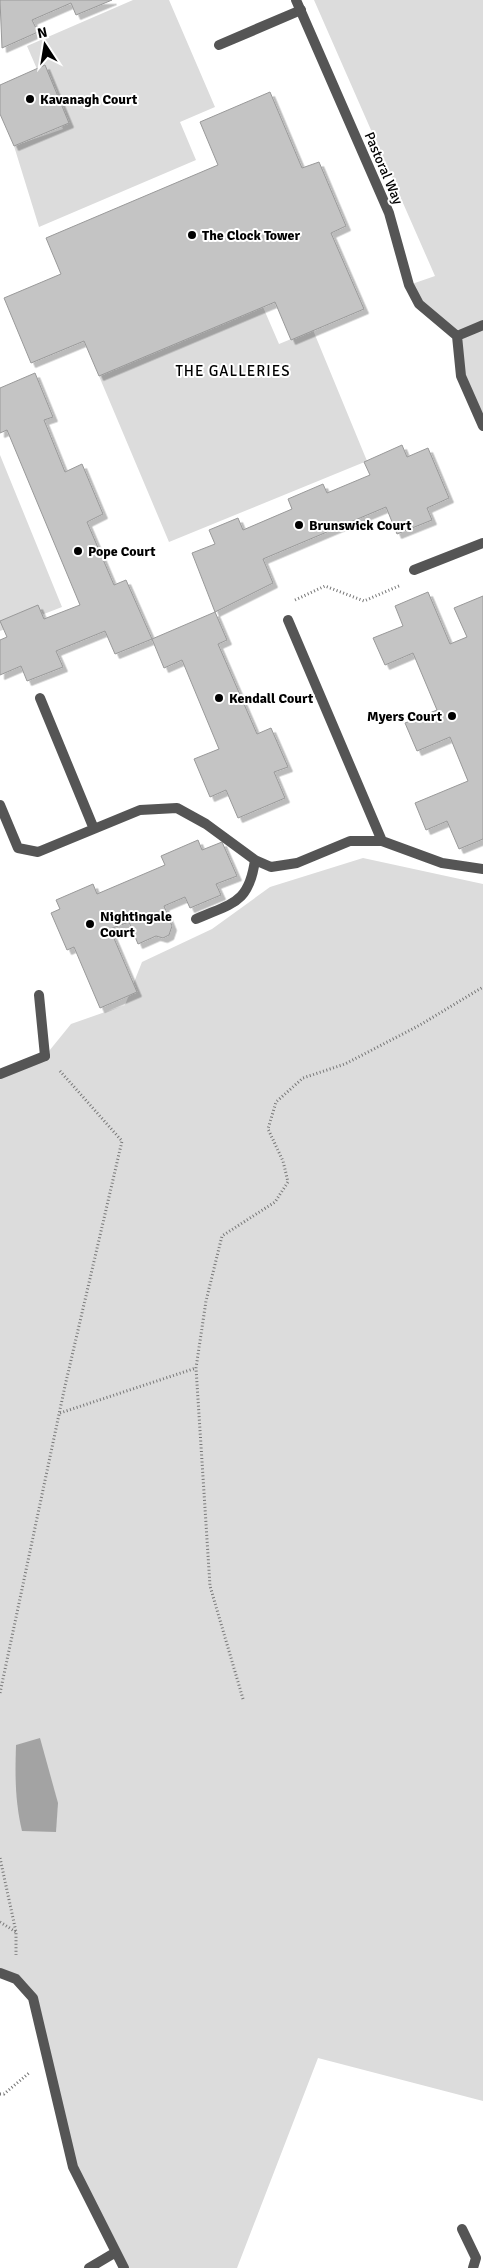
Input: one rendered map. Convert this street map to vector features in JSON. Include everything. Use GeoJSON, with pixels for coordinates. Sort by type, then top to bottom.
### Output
{"type":"FeatureCollection","features":[{"type":"Feature","properties":{"kind":"street","name":"Pastoral Way"},"geometry":{"type":"LineString","coordinates":[[296,0],[388,213],[409,285],[419,304],[457,336]]}},
{"type":"Feature","properties":{"kind":"street"},"geometry":{"type":"LineString","coordinates":[[219,45],[301,10]]}},
{"type":"Feature","properties":{"kind":"street"},"geometry":{"type":"LineString","coordinates":[[483,325],[457,336],[461,376],[483,426]]}},
{"type":"Feature","properties":{"kind":"street"},"geometry":{"type":"LineString","coordinates":[[414,570],[483,542]]}},
{"type":"Feature","properties":{"kind":"street"},"geometry":{"type":"LineString","coordinates":[[288,620],[382,840]]}},
{"type":"Feature","properties":{"kind":"street"},"geometry":{"type":"LineString","coordinates":[[40,698],[94,829]]}},
{"type":"Feature","properties":{"kind":"street"},"geometry":{"type":"LineString","coordinates":[[0,806],[18,848],[38,852],[140,810],[178,808],[206,824],[255,860],[272,867],[297,863],[350,841],[382,840],[442,863],[483,869]]}},
{"type":"Feature","properties":{"kind":"street"},"geometry":{"type":"LineString","coordinates":[[196,919],[241,899],[252,877],[255,860]]}},
{"type":"Feature","properties":{"kind":"street"},"geometry":{"type":"LineString","coordinates":[[0,1074],[45,1056],[39,995]]}},
{"type":"Feature","properties":{"kind":"street"},"geometry":{"type":"LineString","coordinates":[[0,1973],[16,1979],[33,1998],[73,2167],[124,2268]]}},
{"type":"Feature","properties":{"kind":"street"},"geometry":{"type":"LineString","coordinates":[[462,2229],[477,2260]]}},
{"type":"Feature","properties":{"kind":"street"},"geometry":{"type":"LineString","coordinates":[[89,2268],[116,2252]]}},
{"type":"Feature","properties":{"kind":"path"},"geometry":{"type":"LineString","coordinates":[[288,620],[284,606],[325,586],[364,600],[404,584],[414,570]]}},
{"type":"Feature","properties":{"kind":"path"},"geometry":{"type":"LineString","coordinates":[[243,1698],[210,1586],[196,1368],[206,1301],[222,1236],[275,1202],[288,1182],[283,1161],[268,1128],[276,1102],[303,1078],[345,1064],[420,1025],[483,987]]}},
{"type":"Feature","properties":{"kind":"path"},"geometry":{"type":"LineString","coordinates":[[0,1693],[59,1413],[122,1141],[45,1056]]}},
{"type":"Feature","properties":{"kind":"path"},"geometry":{"type":"LineString","coordinates":[[59,1413],[196,1368]]}},
{"type":"Feature","properties":{"kind":"path"},"geometry":{"type":"LineString","coordinates":[[0,1858],[16,1932],[0,1922]]}},
{"type":"Feature","properties":{"kind":"path"},"geometry":{"type":"LineString","coordinates":[[0,2094],[4,2094],[29,2073]]}},
{"type":"Feature","properties":{"kind":"shaded area"},"geometry":{"type":"Polygon","coordinates":[[[133,0],[169,0],[215,107],[180,122],[196,160],[39,227],[14,146],[63,129],[27,46],[133,0]]]}},
{"type":"Feature","properties":{"kind":"shaded area"},"geometry":{"type":"Polygon","coordinates":[[[314,0],[483,0],[483,426],[461,376],[457,336],[419,304],[409,285],[435,276],[314,0]]]}},
{"type":"Feature","properties":{"kind":"shaded area"},"geometry":{"type":"Polygon","coordinates":[[[263,307],[279,344],[313,330],[367,461],[169,542],[99,376],[263,307]]]}},
{"type":"Feature","properties":{"kind":"shaded area"},"geometry":{"type":"Polygon","coordinates":[[[0,455],[62,607],[0,631],[0,455]]]}},
{"type":"Feature","properties":{"kind":"shaded area"},"geometry":{"type":"Polygon","coordinates":[[[363,858],[483,884],[483,2101],[318,2058],[237,2268],[124,2268],[73,2167],[33,1998],[16,1979],[0,1973],[0,1074],[45,1056],[71,1024],[125,1005],[142,962],[212,929],[270,887],[363,858]]]}},
{"type":"Feature","properties":{"kind":"shaded area"},"geometry":{"type":"Polygon","coordinates":[[[40,1738],[58,1803],[56,1832],[22,1831],[18,1810],[16,1745],[40,1738]]]}},
{"type":"Feature","properties":{"kind":"building"},"geometry":{"type":"Polygon","coordinates":[[[0,0],[112,0],[76,15],[71,3],[32,20],[38,32],[2,48],[0,0]]]}},
{"type":"Feature","properties":{"kind":"building","name":"Kavanagh Court"},"geometry":{"type":"Polygon","coordinates":[[[45,65],[69,123],[14,146],[0,114],[0,85],[45,65]]]}},
{"type":"Feature","properties":{"kind":"building","name":"The Clock Tower"},"geometry":{"type":"Polygon","coordinates":[[[270,92],[302,168],[319,162],[346,226],[331,233],[364,309],[291,340],[275,302],[99,376],[84,341],[31,363],[4,298],[61,274],[46,238],[218,165],[200,122],[270,92]]]}},
{"type":"Feature","properties":{"kind":"building","name":"Pope Court"},"geometry":{"type":"Polygon","coordinates":[[[35,373],[53,417],[44,420],[65,472],[82,464],[103,514],[87,522],[114,585],[126,580],[152,639],[115,654],[105,631],[56,651],[63,667],[27,681],[21,666],[0,675],[0,640],[7,637],[0,621],[38,605],[44,619],[80,605],[7,430],[0,433],[0,388],[35,373]]]}},
{"type":"Feature","properties":{"kind":"building","name":"Brunswick Court"},"geometry":{"type":"Polygon","coordinates":[[[402,445],[407,457],[428,448],[449,498],[427,508],[432,520],[397,534],[386,507],[263,559],[273,583],[215,612],[192,553],[215,544],[209,530],[238,518],[243,530],[292,509],[288,499],[323,484],[327,493],[370,475],[364,462],[402,445]]]}},
{"type":"Feature","properties":{"kind":"building","name":"Myers Court"},"geometry":{"type":"Polygon","coordinates":[[[428,592],[450,644],[467,637],[454,608],[483,596],[483,839],[459,849],[447,821],[426,830],[415,803],[468,781],[450,737],[417,751],[405,723],[437,710],[413,653],[385,665],[373,638],[403,626],[395,606],[428,592]]]}},
{"type":"Feature","properties":{"kind":"building","name":"Kendall Court"},"geometry":{"type":"Polygon","coordinates":[[[215,612],[227,640],[218,644],[257,734],[271,728],[288,767],[274,772],[285,798],[238,818],[226,790],[210,797],[194,759],[219,749],[182,660],[164,668],[152,639],[215,612]]]}},
{"type":"Feature","properties":{"kind":"building","name":"Nightingale Court"},"geometry":{"type":"Polygon","coordinates":[[[198,840],[202,850],[222,842],[237,876],[216,884],[221,895],[190,908],[185,897],[164,906],[172,926],[169,935],[163,938],[156,936],[138,944],[129,922],[110,929],[137,992],[100,1008],[74,947],[67,950],[51,913],[60,909],[56,900],[93,884],[97,894],[165,865],[161,856],[198,840]]]}},
{"type":"Feature","properties":{"kind":"place","name":"Kavanagh Court"},"geometry":{"type":"Point","coordinates":[30,99]}},
{"type":"Feature","properties":{"kind":"place","name":"The Clock Tower"},"geometry":{"type":"Point","coordinates":[192,235]}},
{"type":"Feature","properties":{"kind":"place","name":"Brunswick Court"},"geometry":{"type":"Point","coordinates":[299,525]}},
{"type":"Feature","properties":{"kind":"place","name":"Pope Court"},"geometry":{"type":"Point","coordinates":[78,551]}},
{"type":"Feature","properties":{"kind":"place","name":"Kendall Court"},"geometry":{"type":"Point","coordinates":[219,698]}},
{"type":"Feature","properties":{"kind":"place","name":"Myers Court"},"geometry":{"type":"Point","coordinates":[452,716]}},
{"type":"Feature","properties":{"kind":"place","name":"Nightingale Court"},"geometry":{"type":"Point","coordinates":[90,924]}},
{"type":"Feature","properties":{"kind":"district","name":"THE GALLERIES"},"geometry":{"type":"Point","coordinates":[233,371]}}]}
